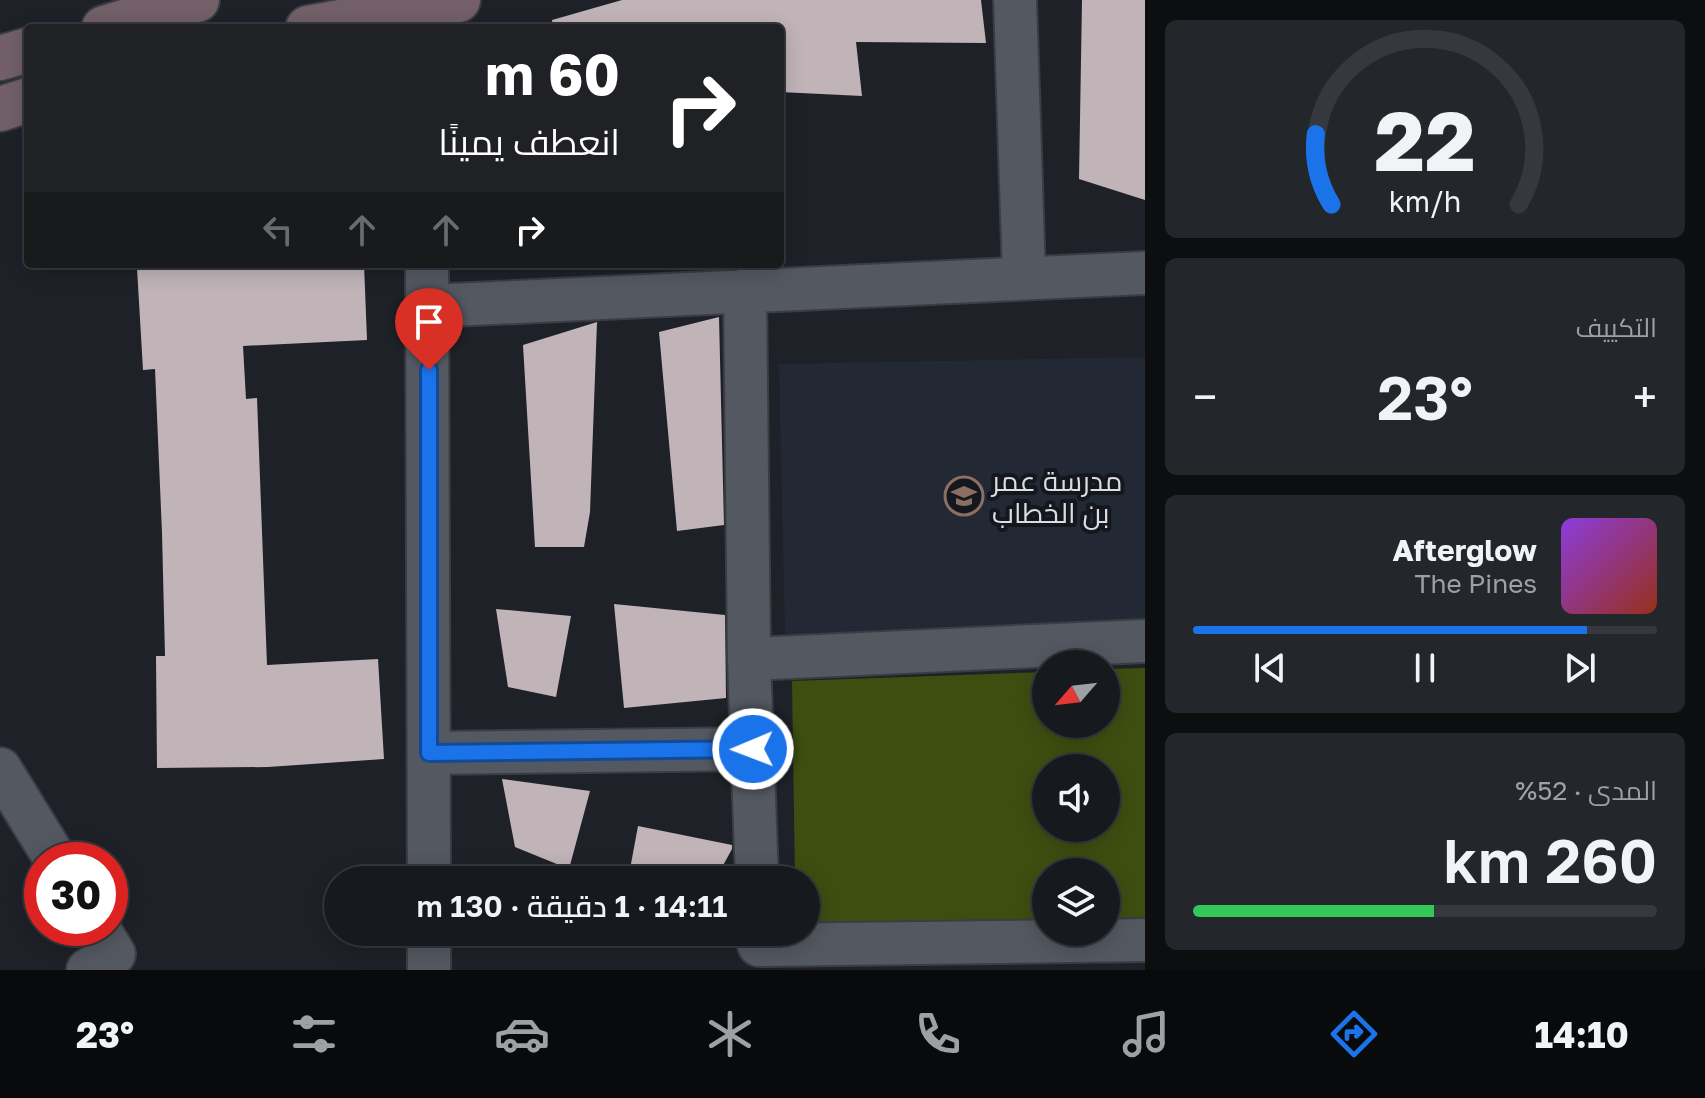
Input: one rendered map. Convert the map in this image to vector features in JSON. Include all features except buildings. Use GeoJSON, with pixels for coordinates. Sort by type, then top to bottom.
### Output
{"type":"FeatureCollection","features":[{"type":"Feature","properties":{"kind":"main road"},"geometry":{"type":"LineString","coordinates":[[117,24],[197,0]]}},
{"type":"Feature","properties":{"kind":"main road"},"geometry":{"type":"LineString","coordinates":[[332,24],[445,8]]}},
{"type":"Feature","properties":{"kind":"main road"},"geometry":{"type":"LineString","coordinates":[[0,58],[24,51]]}},
{"type":"Feature","properties":{"kind":"main road"},"geometry":{"type":"LineString","coordinates":[[0,109],[24,101]]}},
{"type":"Feature","properties":{"kind":"street"},"geometry":{"type":"LineString","coordinates":[[1015,0],[1024,276]]}},
{"type":"Feature","properties":{"kind":"street"},"geometry":{"type":"LineString","coordinates":[[427,268],[429,866]]}},
{"type":"Feature","properties":{"kind":"street"},"geometry":{"type":"LineString","coordinates":[[429,306],[1024,276],[1145,273]]}},
{"type":"Feature","properties":{"kind":"street"},"geometry":{"type":"LineString","coordinates":[[745,290],[749,659],[757,866]]}},
{"type":"Feature","properties":{"kind":"street"},"geometry":{"type":"LineString","coordinates":[[749,659],[1145,641]]}},
{"type":"Feature","properties":{"kind":"street"},"geometry":{"type":"LineString","coordinates":[[429,753],[753,749]]}},
{"type":"Feature","properties":{"kind":"street"},"geometry":{"type":"LineString","coordinates":[[4,784],[44,842]]}},
{"type":"Feature","properties":{"kind":"street"},"geometry":{"type":"LineString","coordinates":[[759,949],[1145,940]]}},
{"type":"Feature","properties":{"kind":"street"},"geometry":{"type":"LineString","coordinates":[[88,970],[114,954],[109,946]]}},
{"type":"Feature","properties":{"kind":"street"},"geometry":{"type":"LineString","coordinates":[[429,946],[429,970]]}},
{"type":"Feature","properties":{"kind":"shaded area","name":"مدرسة عمر بن الخطاب"},"geometry":{"type":"Polygon","coordinates":[[[1145,357],[1145,628],[785,635],[779,364],[1145,357]]]}},
{"type":"Feature","properties":{"kind":"green space"},"geometry":{"type":"Polygon","coordinates":[[[1145,668],[1145,923],[1120,923],[1120,858],[1032,858],[1032,922],[820,922],[820,866],[795,866],[792,681],[1032,672],[1032,738],[1120,738],[1120,669],[1145,668]]]}},
{"type":"Feature","properties":{"kind":"place","name":"مدرسة عمر بن الخطاب"},"geometry":{"type":"Point","coordinates":[964,496]}},
{"type":"Feature","properties":{"kind":"route"},"geometry":{"type":"LineString","coordinates":[[429,370],[429,753],[753,749]]}}]}
